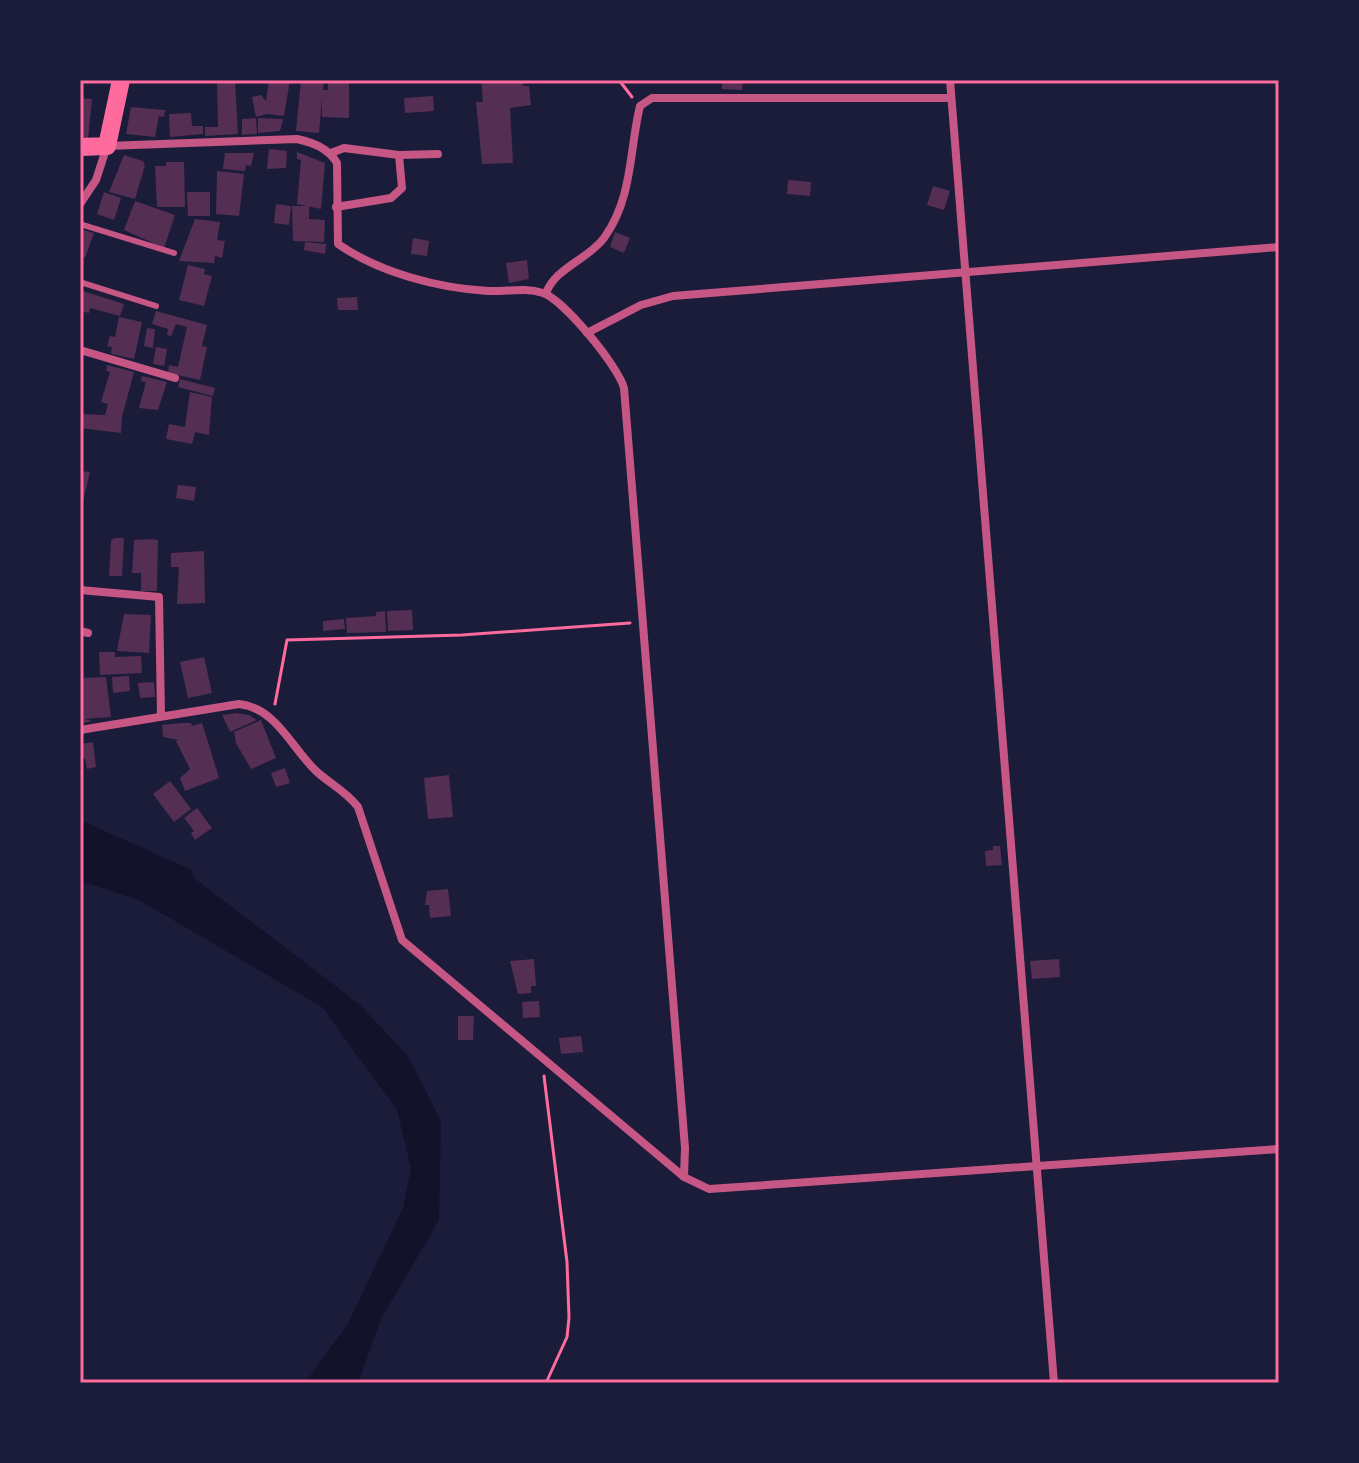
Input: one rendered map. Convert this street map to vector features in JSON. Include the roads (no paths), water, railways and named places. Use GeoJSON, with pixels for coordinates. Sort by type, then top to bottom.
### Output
{"type":"FeatureCollection","features":[{"type":"Feature","properties":{"kind":"main road"},"geometry":{"type":"LineString","coordinates":[[80,147],[107,146],[121,80]]}},
{"type":"Feature","properties":{"kind":"street"},"geometry":{"type":"LineString","coordinates":[[950,80],[1054,1383]]}},
{"type":"Feature","properties":{"kind":"street"},"geometry":{"type":"LineString","coordinates":[[546,294],[557,277],[603,240],[621,209],[640,106],[652,98],[951,98]]}},
{"type":"Feature","properties":{"kind":"street"},"geometry":{"type":"LineString","coordinates":[[80,204],[96,180],[107,146],[297,139],[331,153],[337,163],[338,244],[417,280],[489,291],[524,289],[546,294],[587,333],[616,367],[624,388],[685,1148],[684,1177]]}},
{"type":"Feature","properties":{"kind":"street"},"geometry":{"type":"LineString","coordinates":[[331,153],[344,148],[399,155],[438,154]]}},
{"type":"Feature","properties":{"kind":"street"},"geometry":{"type":"LineString","coordinates":[[336,207],[391,198],[402,188],[399,155]]}},
{"type":"Feature","properties":{"kind":"street"},"geometry":{"type":"LineString","coordinates":[[587,333],[641,305],[673,296],[963,270],[1279,247]]}},
{"type":"Feature","properties":{"kind":"street"},"geometry":{"type":"LineString","coordinates":[[80,350],[175,378]]}},
{"type":"Feature","properties":{"kind":"street"},"geometry":{"type":"LineString","coordinates":[[80,590],[159,597],[161,716]]}},
{"type":"Feature","properties":{"kind":"street"},"geometry":{"type":"LineString","coordinates":[[80,730],[239,704],[255,706],[266,713],[317,772],[347,793],[358,807],[402,940],[684,1177],[709,1189],[1279,1149]]}},
{"type":"Feature","properties":{"kind":"lane"},"geometry":{"type":"LineString","coordinates":[[80,224],[174,253]]}},
{"type":"Feature","properties":{"kind":"lane"},"geometry":{"type":"LineString","coordinates":[[80,282],[156,306]]}}]}
